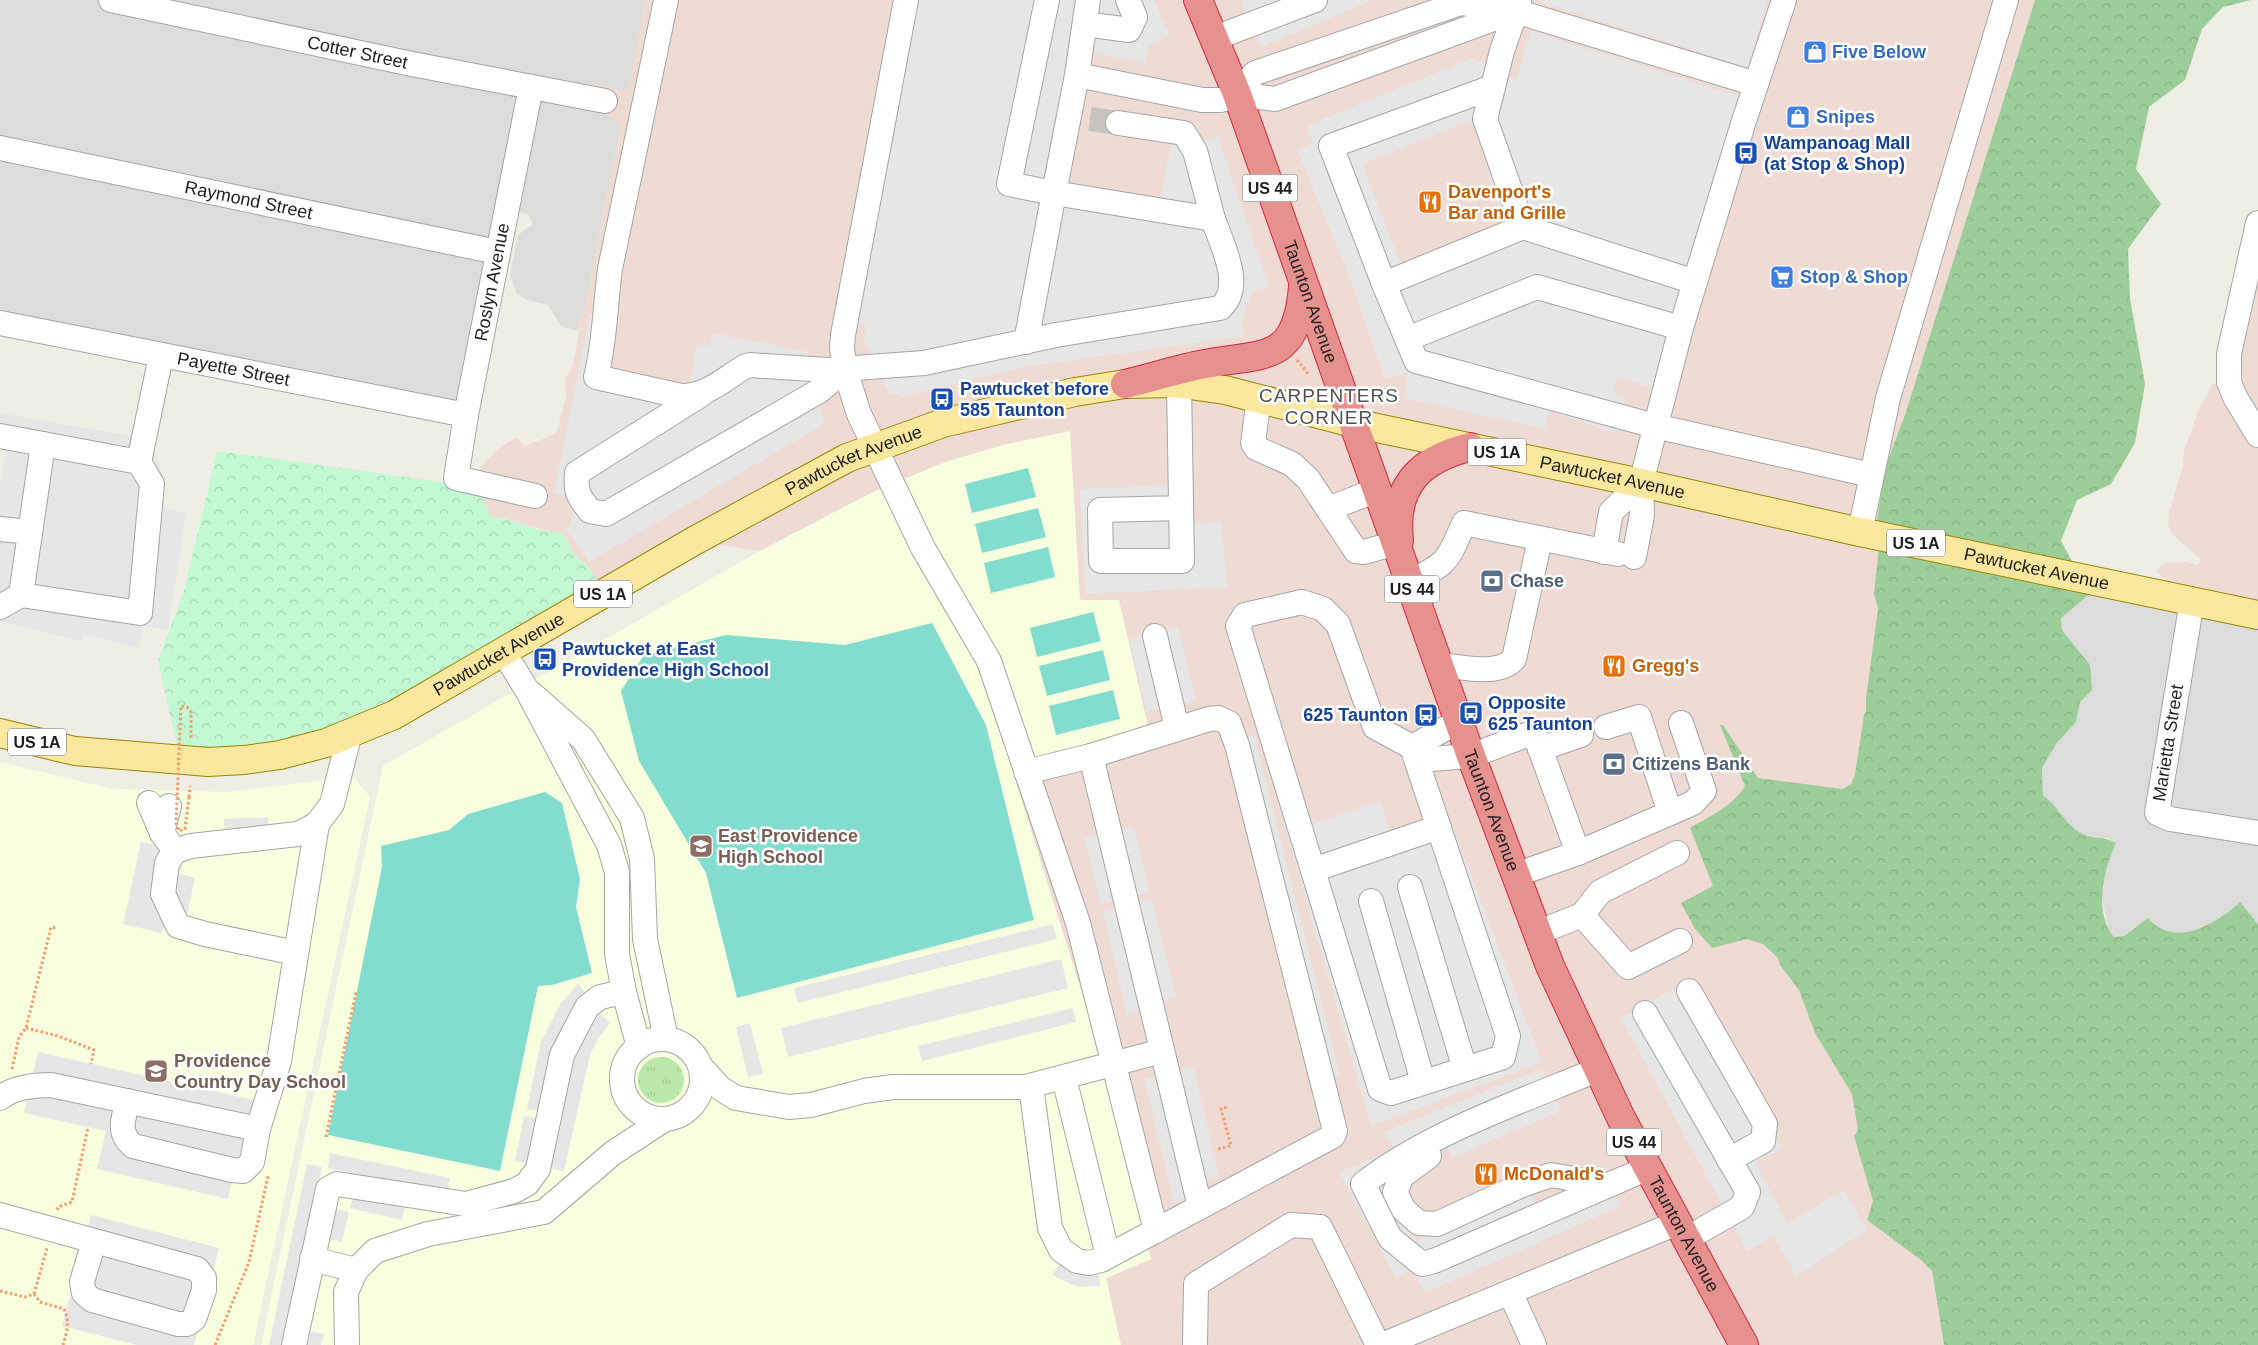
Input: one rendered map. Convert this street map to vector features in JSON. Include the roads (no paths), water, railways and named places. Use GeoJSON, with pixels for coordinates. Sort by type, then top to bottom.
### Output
{"type":"FeatureCollection","features":[{"type":"Feature","properties":{"kind":"highway","name":"Taunton Avenue"},"geometry":{"type":"LineString","coordinates":[[1198,0],[1237,94],[1471,756],[1537,933],[1597,1070],[1744,1345]]}},
{"type":"Feature","properties":{"kind":"highway"},"geometry":{"type":"LineString","coordinates":[[1125,384],[1200,365],[1263,356],[1275,351],[1291,336],[1297,324],[1301,312],[1304,283]]}},
{"type":"Feature","properties":{"kind":"highway"},"geometry":{"type":"LineString","coordinates":[[1398,549],[1400,509],[1404,493],[1411,480],[1427,463],[1440,456],[1470,447]]}},
{"type":"Feature","properties":{"kind":"main road","name":"Pawtucket Avenue"},"geometry":{"type":"LineString","coordinates":[[0,733],[75,751],[208,762],[280,755],[326,743],[394,715],[694,541],[847,458],[943,423],[1047,398],[1125,384],[1179,384],[1225,390],[1353,423],[2258,615]]}},
{"type":"Feature","properties":{"kind":"street","name":"Cotter Street"},"geometry":{"type":"LineString","coordinates":[[111,0],[412,64],[606,101]]}},
{"type":"Feature","properties":{"kind":"street"},"geometry":{"type":"LineString","coordinates":[[666,0],[610,269],[605,301],[603,349],[596,377],[681,396],[702,394]]}},
{"type":"Feature","properties":{"kind":"street"},"geometry":{"type":"LineString","coordinates":[[906,0],[843,335],[842,348],[845,370],[859,414],[922,548],[989,661],[1078,923],[1156,1231]]}},
{"type":"Feature","properties":{"kind":"street"},"geometry":{"type":"LineString","coordinates":[[1046,0],[1009,184],[1213,219]]}},
{"type":"Feature","properties":{"kind":"street"},"geometry":{"type":"LineString","coordinates":[[1026,342],[1054,192],[1080,117],[1077,75],[1088,0]]}},
{"type":"Feature","properties":{"kind":"street"},"geometry":{"type":"LineString","coordinates":[[1085,24],[1129,30],[1134,17],[1128,0]]}},
{"type":"Feature","properties":{"kind":"street"},"geometry":{"type":"LineString","coordinates":[[1215,38],[1316,0]]}},
{"type":"Feature","properties":{"kind":"street"},"geometry":{"type":"LineString","coordinates":[[1410,582],[1434,570],[1448,559],[1464,523],[1619,554],[1642,516],[1641,483],[1681,328],[1756,84],[1784,0]]}},
{"type":"Feature","properties":{"kind":"street"},"geometry":{"type":"LineString","coordinates":[[1860,532],[1870,474],[1888,398],[2006,0]]}},
{"type":"Feature","properties":{"kind":"street"},"geometry":{"type":"LineString","coordinates":[[1077,75],[1202,100],[1222,100],[1237,94],[1255,74],[1461,3],[1517,5],[1756,84]]}},
{"type":"Feature","properties":{"kind":"street"},"geometry":{"type":"LineString","coordinates":[[1517,5],[1485,119],[1523,228]]}},
{"type":"Feature","properties":{"kind":"street","name":"Roslyn Avenue"},"geometry":{"type":"LineString","coordinates":[[531,87],[497,252],[456,478],[535,496]]}},
{"type":"Feature","properties":{"kind":"street"},"geometry":{"type":"LineString","coordinates":[[1493,87],[1331,146],[1416,361],[1655,426],[1870,474]]}},
{"type":"Feature","properties":{"kind":"street"},"geometry":{"type":"LineString","coordinates":[[845,370],[819,391],[606,514],[590,511],[580,498],[576,486],[577,473],[750,365],[845,370],[924,363],[1026,342],[1220,308],[1230,298],[1232,283],[1195,151],[1184,134],[1118,123]]}},
{"type":"Feature","properties":{"kind":"street","name":"Raymond Street"},"geometry":{"type":"LineString","coordinates":[[0,148],[497,252]]}},
{"type":"Feature","properties":{"kind":"street"},"geometry":{"type":"LineString","coordinates":[[2258,223],[2229,354],[2229,382],[2235,398],[2258,435]]}},
{"type":"Feature","properties":{"kind":"street"},"geometry":{"type":"LineString","coordinates":[[1384,284],[1523,228],[1695,282]]}},
{"type":"Feature","properties":{"kind":"street"},"geometry":{"type":"LineString","coordinates":[[1407,339],[1537,287],[1681,328]]}},
{"type":"Feature","properties":{"kind":"street","name":"Payette Street"},"geometry":{"type":"LineString","coordinates":[[0,323],[466,416]]}},
{"type":"Feature","properties":{"kind":"street"},"geometry":{"type":"LineString","coordinates":[[0,607],[21,595],[140,613],[152,484],[139,462],[161,356]]}},
{"type":"Feature","properties":{"kind":"street"},"geometry":{"type":"LineString","coordinates":[[1179,384],[1181,508]]}},
{"type":"Feature","properties":{"kind":"street"},"geometry":{"type":"LineString","coordinates":[[1259,398],[1253,443],[1256,448],[1292,464],[1308,479],[1356,551],[1398,549]]}},
{"type":"Feature","properties":{"kind":"street"},"geometry":{"type":"LineString","coordinates":[[0,436],[139,462]]}},
{"type":"Feature","properties":{"kind":"street"},"geometry":{"type":"LineString","coordinates":[[21,595],[43,444]]}},
{"type":"Feature","properties":{"kind":"street"},"geometry":{"type":"LineString","coordinates":[[1328,509],[1377,490]]}},
{"type":"Feature","properties":{"kind":"street"},"geometry":{"type":"LineString","coordinates":[[0,529],[30,532]]}},
{"type":"Feature","properties":{"kind":"street"},"geometry":{"type":"LineString","coordinates":[[1439,665],[1490,669],[1504,667],[1514,659],[1540,539]]}},
{"type":"Feature","properties":{"kind":"street","name":"Marietta Street"},"geometry":{"type":"LineString","coordinates":[[2192,601],[2157,813],[2170,819],[2258,833]]}},
{"type":"Feature","properties":{"kind":"street"},"geometry":{"type":"LineString","coordinates":[[1415,753],[1508,1036],[1504,1057],[1391,1093],[1380,1089],[1265,710],[1243,648],[1238,626],[1245,615],[1302,602],[1323,609],[1338,624],[1375,727],[1415,753],[1471,756],[1537,740],[1581,735]]}},
{"type":"Feature","properties":{"kind":"street"},"geometry":{"type":"LineString","coordinates":[[1155,636],[1178,728]]}},
{"type":"Feature","properties":{"kind":"street"},"geometry":{"type":"LineString","coordinates":[[503,651],[527,690],[609,845],[617,872],[617,954],[624,992],[639,1047]]}},
{"type":"Feature","properties":{"kind":"street"},"geometry":{"type":"LineString","coordinates":[[527,690],[583,739],[632,818],[642,860],[645,939],[666,1039]]}},
{"type":"Feature","properties":{"kind":"street"},"geometry":{"type":"LineString","coordinates":[[1606,727],[1639,716],[1670,813]]}},
{"type":"Feature","properties":{"kind":"street"},"geometry":{"type":"LineString","coordinates":[[1026,772],[1091,756],[1209,719],[1218,718],[1229,723],[1237,745],[1334,1130],[1333,1136],[1108,1256],[1089,1263],[1077,1261],[1061,1250],[1050,1228],[1031,1086]]}},
{"type":"Feature","properties":{"kind":"street"},"geometry":{"type":"LineString","coordinates":[[1415,753],[1459,721]]}},
{"type":"Feature","properties":{"kind":"street"},"geometry":{"type":"LineString","coordinates":[[1515,875],[1578,852],[1693,803],[1704,791],[1681,723]]}},
{"type":"Feature","properties":{"kind":"street"},"geometry":{"type":"LineString","coordinates":[[168,842],[191,846],[298,834],[317,824],[332,804],[350,733]]}},
{"type":"Feature","properties":{"kind":"street"},"geometry":{"type":"LineString","coordinates":[[1537,740],[1578,852]]}},
{"type":"Feature","properties":{"kind":"street"},"geometry":{"type":"LineString","coordinates":[[1091,756],[1200,1207]]}},
{"type":"Feature","properties":{"kind":"street"},"geometry":{"type":"LineString","coordinates":[[169,802],[167,863],[163,894],[178,926],[206,934],[296,953]]}},
{"type":"Feature","properties":{"kind":"street"},"geometry":{"type":"LineString","coordinates":[[128,1102],[122,1126],[124,1139],[133,1146],[232,1170],[243,1171],[252,1162],[258,1129],[279,1062],[317,824]]}},
{"type":"Feature","properties":{"kind":"street"},"geometry":{"type":"LineString","coordinates":[[1313,870],[1439,827]]}},
{"type":"Feature","properties":{"kind":"street"},"geometry":{"type":"LineString","coordinates":[[1537,933],[1582,915],[1600,892],[1677,853]]}},
{"type":"Feature","properties":{"kind":"street"},"geometry":{"type":"LineString","coordinates":[[1410,887],[1464,1069]]}},
{"type":"Feature","properties":{"kind":"street"},"geometry":{"type":"LineString","coordinates":[[1371,901],[1424,1082]]}},
{"type":"Feature","properties":{"kind":"street"},"geometry":{"type":"LineString","coordinates":[[1582,915],[1628,967],[1680,941]]}},
{"type":"Feature","properties":{"kind":"street"},"geometry":{"type":"LineString","coordinates":[[1688,991],[1765,1124],[1763,1141],[1729,1160]]}},
{"type":"Feature","properties":{"kind":"street"},"geometry":{"type":"LineString","coordinates":[[294,1345],[328,1189],[337,1184],[466,1204],[514,1191],[527,1184],[538,1169],[562,1055],[587,1007],[600,997],[624,992]]}},
{"type":"Feature","properties":{"kind":"street"},"geometry":{"type":"LineString","coordinates":[[1195,1345],[1196,1284],[1291,1225],[1320,1227],[1380,1345],[1510,1292],[1682,1231],[1742,1207],[1748,1192],[1645,1013]]}},
{"type":"Feature","properties":{"kind":"street"},"geometry":{"type":"LineString","coordinates":[[613,1153],[622,1134],[626,1115],[622,1073],[626,1060],[646,1042],[666,1039],[685,1046],[720,1088],[736,1098],[789,1107],[811,1105],[864,1091],[893,1087],[998,1088],[1031,1086],[1162,1051]]}},
{"type":"Feature","properties":{"kind":"street"},"geometry":{"type":"LineString","coordinates":[[347,1345],[346,1292],[356,1270],[374,1252],[428,1234],[544,1212],[613,1153],[665,1119],[683,1114],[688,1110],[700,1094],[702,1081],[701,1067]]}},
{"type":"Feature","properties":{"kind":"street"},"geometry":{"type":"LineString","coordinates":[[1597,1070],[1402,1156],[1363,1184],[1390,1238],[1422,1264],[1434,1261],[1648,1168]]}},
{"type":"Feature","properties":{"kind":"street"},"geometry":{"type":"LineString","coordinates":[[1064,1078],[1108,1256]]}},
{"type":"Feature","properties":{"kind":"street"},"geometry":{"type":"LineString","coordinates":[[4,1095],[36,1085],[51,1085],[258,1129]]}},
{"type":"Feature","properties":{"kind":"street"},"geometry":{"type":"LineString","coordinates":[[622,1086],[626,1098],[634,1109],[645,1116],[665,1119]]}},
{"type":"Feature","properties":{"kind":"street"},"geometry":{"type":"LineString","coordinates":[[688,1110],[736,1098]]}},
{"type":"Feature","properties":{"kind":"street"},"geometry":{"type":"LineString","coordinates":[[1438,1139],[1433,1153],[1402,1176],[1395,1192],[1404,1210],[1419,1223],[1437,1224],[1522,1185],[1551,1175],[1608,1186]]}},
{"type":"Feature","properties":{"kind":"street"},"geometry":{"type":"LineString","coordinates":[[0,1215],[197,1269],[204,1278],[204,1290],[194,1319],[187,1324],[178,1324],[92,1300],[84,1293],[82,1282],[94,1241]]}},
{"type":"Feature","properties":{"kind":"street"},"geometry":{"type":"LineString","coordinates":[[312,1259],[356,1270]]}},
{"type":"Feature","properties":{"kind":"street"},"geometry":{"type":"LineString","coordinates":[[1510,1292],[1534,1345]]}},
{"type":"Feature","properties":{"kind":"tunnel"},"geometry":{"type":"LineString","coordinates":[[1090,119],[1118,123]]}},
{"type":"Feature","properties":{"kind":"place","name":"Five Below"},"geometry":{"type":"Point","coordinates":[1815,52]}},
{"type":"Feature","properties":{"kind":"place","name":"Snipes"},"geometry":{"type":"Point","coordinates":[1798,117]}},
{"type":"Feature","properties":{"kind":"place","name":"Wampanoag Mall (at Stop & Shop)"},"geometry":{"type":"Point","coordinates":[1746,153]}},
{"type":"Feature","properties":{"kind":"place","name":"Davenport's Bar and Grille"},"geometry":{"type":"Point","coordinates":[1430,202]}},
{"type":"Feature","properties":{"kind":"place","name":"Stop & Shop"},"geometry":{"type":"Point","coordinates":[1782,277]}},
{"type":"Feature","properties":{"kind":"place","name":"Pawtucket before 585 Taunton"},"geometry":{"type":"Point","coordinates":[942,399]}},
{"type":"Feature","properties":{"kind":"place","name":"Chase"},"geometry":{"type":"Point","coordinates":[1492,581]}},
{"type":"Feature","properties":{"kind":"place","name":"Pawtucket at East Providence High School"},"geometry":{"type":"Point","coordinates":[545,659]}},
{"type":"Feature","properties":{"kind":"place","name":"Gregg's"},"geometry":{"type":"Point","coordinates":[1614,666]}},
{"type":"Feature","properties":{"kind":"place","name":"Opposite 625 Taunton"},"geometry":{"type":"Point","coordinates":[1471,713]}},
{"type":"Feature","properties":{"kind":"place","name":"625 Taunton"},"geometry":{"type":"Point","coordinates":[1426,715]}},
{"type":"Feature","properties":{"kind":"place","name":"Citizens Bank"},"geometry":{"type":"Point","coordinates":[1614,764]}},
{"type":"Feature","properties":{"kind":"place","name":"East Providence High School"},"geometry":{"type":"Point","coordinates":[701,846]}},
{"type":"Feature","properties":{"kind":"place","name":"Providence Country Day School"},"geometry":{"type":"Point","coordinates":[156,1071]}},
{"type":"Feature","properties":{"kind":"place","name":"McDonald's"},"geometry":{"type":"Point","coordinates":[1486,1174]}},
{"type":"Feature","properties":{"kind":"district","name":"CARPENTERS CORNER"},"geometry":{"type":"Point","coordinates":[1329,406]}}]}
